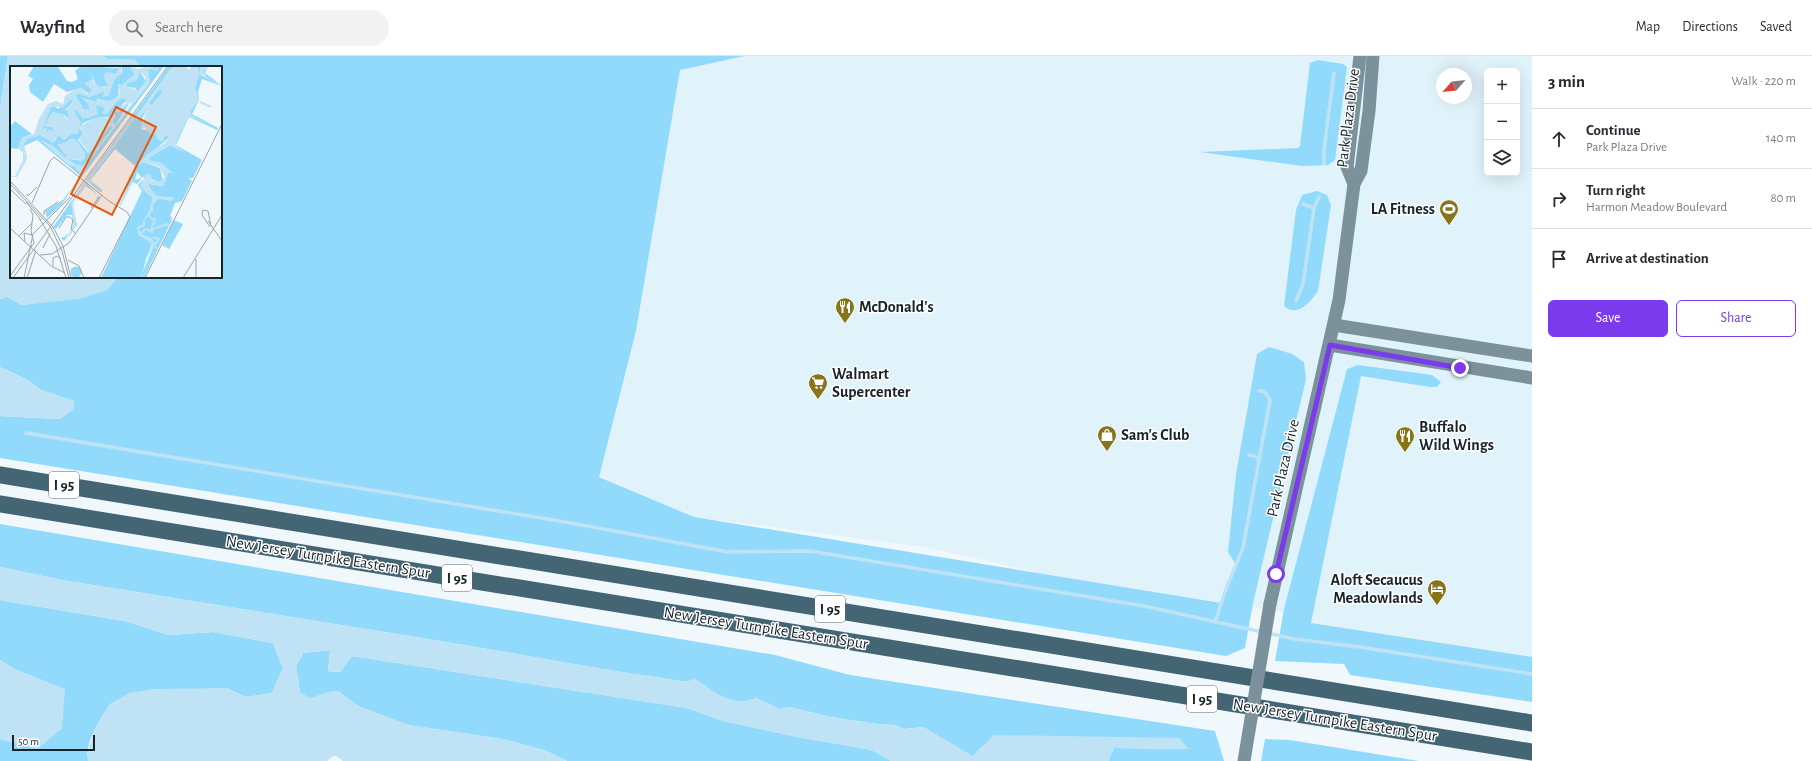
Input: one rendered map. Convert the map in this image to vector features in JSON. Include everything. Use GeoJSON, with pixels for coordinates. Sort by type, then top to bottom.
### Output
{"type":"FeatureCollection","features":[{"type":"Feature","properties":{"kind":"highway","name":"New Jersey Turnpike Eastern Spur"},"geometry":{"type":"LineString","coordinates":[[0,475],[1532,723]]}},
{"type":"Feature","properties":{"kind":"highway","name":"New Jersey Turnpike Eastern Spur"},"geometry":{"type":"LineString","coordinates":[[0,504],[1532,752]]}},
{"type":"Feature","properties":{"kind":"street","name":"Park Plaza Drive"},"geometry":{"type":"LineString","coordinates":[[1354,184],[1348,167],[1360,56]]}},
{"type":"Feature","properties":{"kind":"street","name":"Park Plaza Drive"},"geometry":{"type":"LineString","coordinates":[[1244,761],[1270,604],[1339,300],[1354,184],[1361,171],[1369,111],[1373,56]]}},
{"type":"Feature","properties":{"kind":"street"},"geometry":{"type":"LineString","coordinates":[[1334,325],[1532,356]]}},
{"type":"Feature","properties":{"kind":"street"},"geometry":{"type":"LineString","coordinates":[[1330,345],[1532,378]]}},
{"type":"Feature","properties":{"kind":"shaded area"},"geometry":{"type":"Polygon","coordinates":[[[0,56],[8,56],[0,109],[0,56]]]}},
{"type":"Feature","properties":{"kind":"shaded area"},"geometry":{"type":"Polygon","coordinates":[[[8,56],[103,56],[108,59],[135,60],[139,64],[136,66],[10,66],[10,278],[117,278],[107,290],[80,299],[22,305],[7,297],[0,299],[0,109],[8,56]]]}},
{"type":"Feature","properties":{"kind":"shaded area"},"geometry":{"type":"Polygon","coordinates":[[[103,56],[745,56],[680,70],[636,331],[599,477],[694,517],[1221,603],[1236,565],[1228,552],[1236,474],[1257,354],[1269,347],[1292,354],[1304,362],[1306,379],[1253,603],[1245,648],[1226,656],[0,458],[0,416],[60,419],[74,401],[41,390],[28,380],[0,367],[0,299],[7,297],[22,305],[107,290],[117,278],[222,278],[222,66],[135,66],[138,64],[135,60],[108,59],[103,56]]]}},
{"type":"Feature","properties":{"kind":"shaded area"},"geometry":{"type":"Polygon","coordinates":[[[745,56],[1532,56],[1532,657],[1311,623],[1312,616],[1094,585],[925,547],[694,517],[599,476],[636,331],[680,70],[745,56]]]}},
{"type":"Feature","properties":{"kind":"shaded area"},"geometry":{"type":"Polygon","coordinates":[[[1318,60],[1343,64],[1347,67],[1335,160],[1328,165],[1302,166],[1200,152],[1298,148],[1300,146],[1310,63],[1318,60]]]}},
{"type":"Feature","properties":{"kind":"shaded area"},"geometry":{"type":"Polygon","coordinates":[[[1317,191],[1327,195],[1331,205],[1318,291],[1303,307],[1294,310],[1289,309],[1284,306],[1296,210],[1302,195],[1317,191]]]}},
{"type":"Feature","properties":{"kind":"shaded area"},"geometry":{"type":"Polygon","coordinates":[[[1358,365],[1432,375],[1441,382],[1437,387],[1430,387],[1361,376],[1311,623],[1532,657],[1532,702],[1350,675],[1344,664],[1275,661],[1284,609],[1347,369],[1358,365]]]}},
{"type":"Feature","properties":{"kind":"shaded area"},"geometry":{"type":"Polygon","coordinates":[[[0,367],[28,380],[41,390],[75,401],[73,410],[60,419],[0,416],[0,367]]]}},
{"type":"Feature","properties":{"kind":"shaded area"},"geometry":{"type":"Polygon","coordinates":[[[0,524],[775,655],[850,675],[1215,731],[1224,761],[1108,761],[1114,748],[1188,749],[1178,738],[972,756],[923,727],[904,729],[895,725],[877,724],[831,717],[789,707],[780,709],[756,698],[747,701],[731,700],[716,693],[694,679],[687,682],[602,669],[465,645],[62,580],[0,567],[0,524]]]}},
{"type":"Feature","properties":{"kind":"shaded area"},"geometry":{"type":"Polygon","coordinates":[[[0,567],[62,580],[465,645],[602,669],[687,682],[694,678],[716,693],[731,700],[747,701],[756,698],[780,709],[789,707],[831,717],[877,724],[895,725],[904,729],[923,727],[972,756],[994,735],[1179,738],[1189,749],[1114,748],[1108,761],[891,761],[872,750],[798,737],[723,721],[686,708],[352,656],[340,672],[328,671],[330,650],[303,653],[296,666],[300,692],[310,698],[329,692],[338,691],[358,706],[408,725],[502,739],[544,750],[567,761],[343,761],[336,756],[333,756],[327,761],[89,761],[87,756],[94,731],[110,704],[129,693],[154,689],[227,688],[246,697],[272,693],[283,668],[273,643],[213,632],[169,635],[125,621],[0,600],[0,567]]]}},
{"type":"Feature","properties":{"kind":"shaded area"},"geometry":{"type":"Polygon","coordinates":[[[0,600],[125,621],[169,635],[213,632],[273,643],[283,668],[272,693],[246,697],[227,688],[110,704],[90,740],[88,748],[89,761],[0,761],[0,739],[38,748],[62,728],[13,668],[0,660],[0,600]]]}},
{"type":"Feature","properties":{"kind":"shaded area"},"geometry":{"type":"Polygon","coordinates":[[[330,650],[328,671],[340,672],[352,656],[687,708],[723,721],[798,737],[872,750],[891,761],[567,761],[544,750],[502,739],[408,725],[358,706],[338,691],[329,692],[310,699],[300,692],[296,666],[303,653],[330,650]]]}},
{"type":"Feature","properties":{"kind":"shaded area"},"geometry":{"type":"Polygon","coordinates":[[[0,660],[13,668],[65,689],[62,728],[37,749],[0,739],[0,660]]]}},
{"type":"Feature","properties":{"kind":"shaded area"},"geometry":{"type":"Polygon","coordinates":[[[1265,739],[1290,740],[1419,761],[1261,761],[1265,739]]]}},
{"type":"Feature","properties":{"kind":"waterway"},"geometry":{"type":"LineString","coordinates":[[1324,164],[1324,150],[1334,73]]}},
{"type":"Feature","properties":{"kind":"waterway"},"geometry":{"type":"LineString","coordinates":[[1296,301],[1303,284],[1314,208],[1319,197]]}},
{"type":"Feature","properties":{"kind":"waterway"},"geometry":{"type":"LineString","coordinates":[[1303,204],[1314,208]]}},
{"type":"Feature","properties":{"kind":"waterway"},"geometry":{"type":"LineString","coordinates":[[1215,622],[1226,589],[1243,548],[1270,400],[1264,391],[1259,391]]}},
{"type":"Feature","properties":{"kind":"waterway"},"geometry":{"type":"LineString","coordinates":[[26,433],[571,523],[728,552],[810,551],[1144,606],[1262,632]]}},
{"type":"Feature","properties":{"kind":"waterway"},"geometry":{"type":"LineString","coordinates":[[1249,455],[1255,456],[1259,461]]}},
{"type":"Feature","properties":{"kind":"waterway"},"geometry":{"type":"LineString","coordinates":[[1268,633],[1294,639],[1360,647],[1532,674]]}},
{"type":"Feature","properties":{"kind":"place","name":"LA Fitness"},"geometry":{"type":"Point","coordinates":[1449,226]}},
{"type":"Feature","properties":{"kind":"place","name":"McDonald's"},"geometry":{"type":"Point","coordinates":[845,324]}},
{"type":"Feature","properties":{"kind":"place","name":"Walmart Supercenter"},"geometry":{"type":"Point","coordinates":[818,400]}},
{"type":"Feature","properties":{"kind":"place","name":"Sam's Club"},"geometry":{"type":"Point","coordinates":[1107,452]}},
{"type":"Feature","properties":{"kind":"place","name":"Buffalo Wild Wings"},"geometry":{"type":"Point","coordinates":[1405,453]}},
{"type":"Feature","properties":{"kind":"place","name":"Aloft Secaucus Meadowlands"},"geometry":{"type":"Point","coordinates":[1437,606]}},
{"type":"Feature","properties":{"kind":"route"},"geometry":{"type":"LineString","coordinates":[[1276,574],[1307,437],[1330,345],[1460,368]]}}]}
